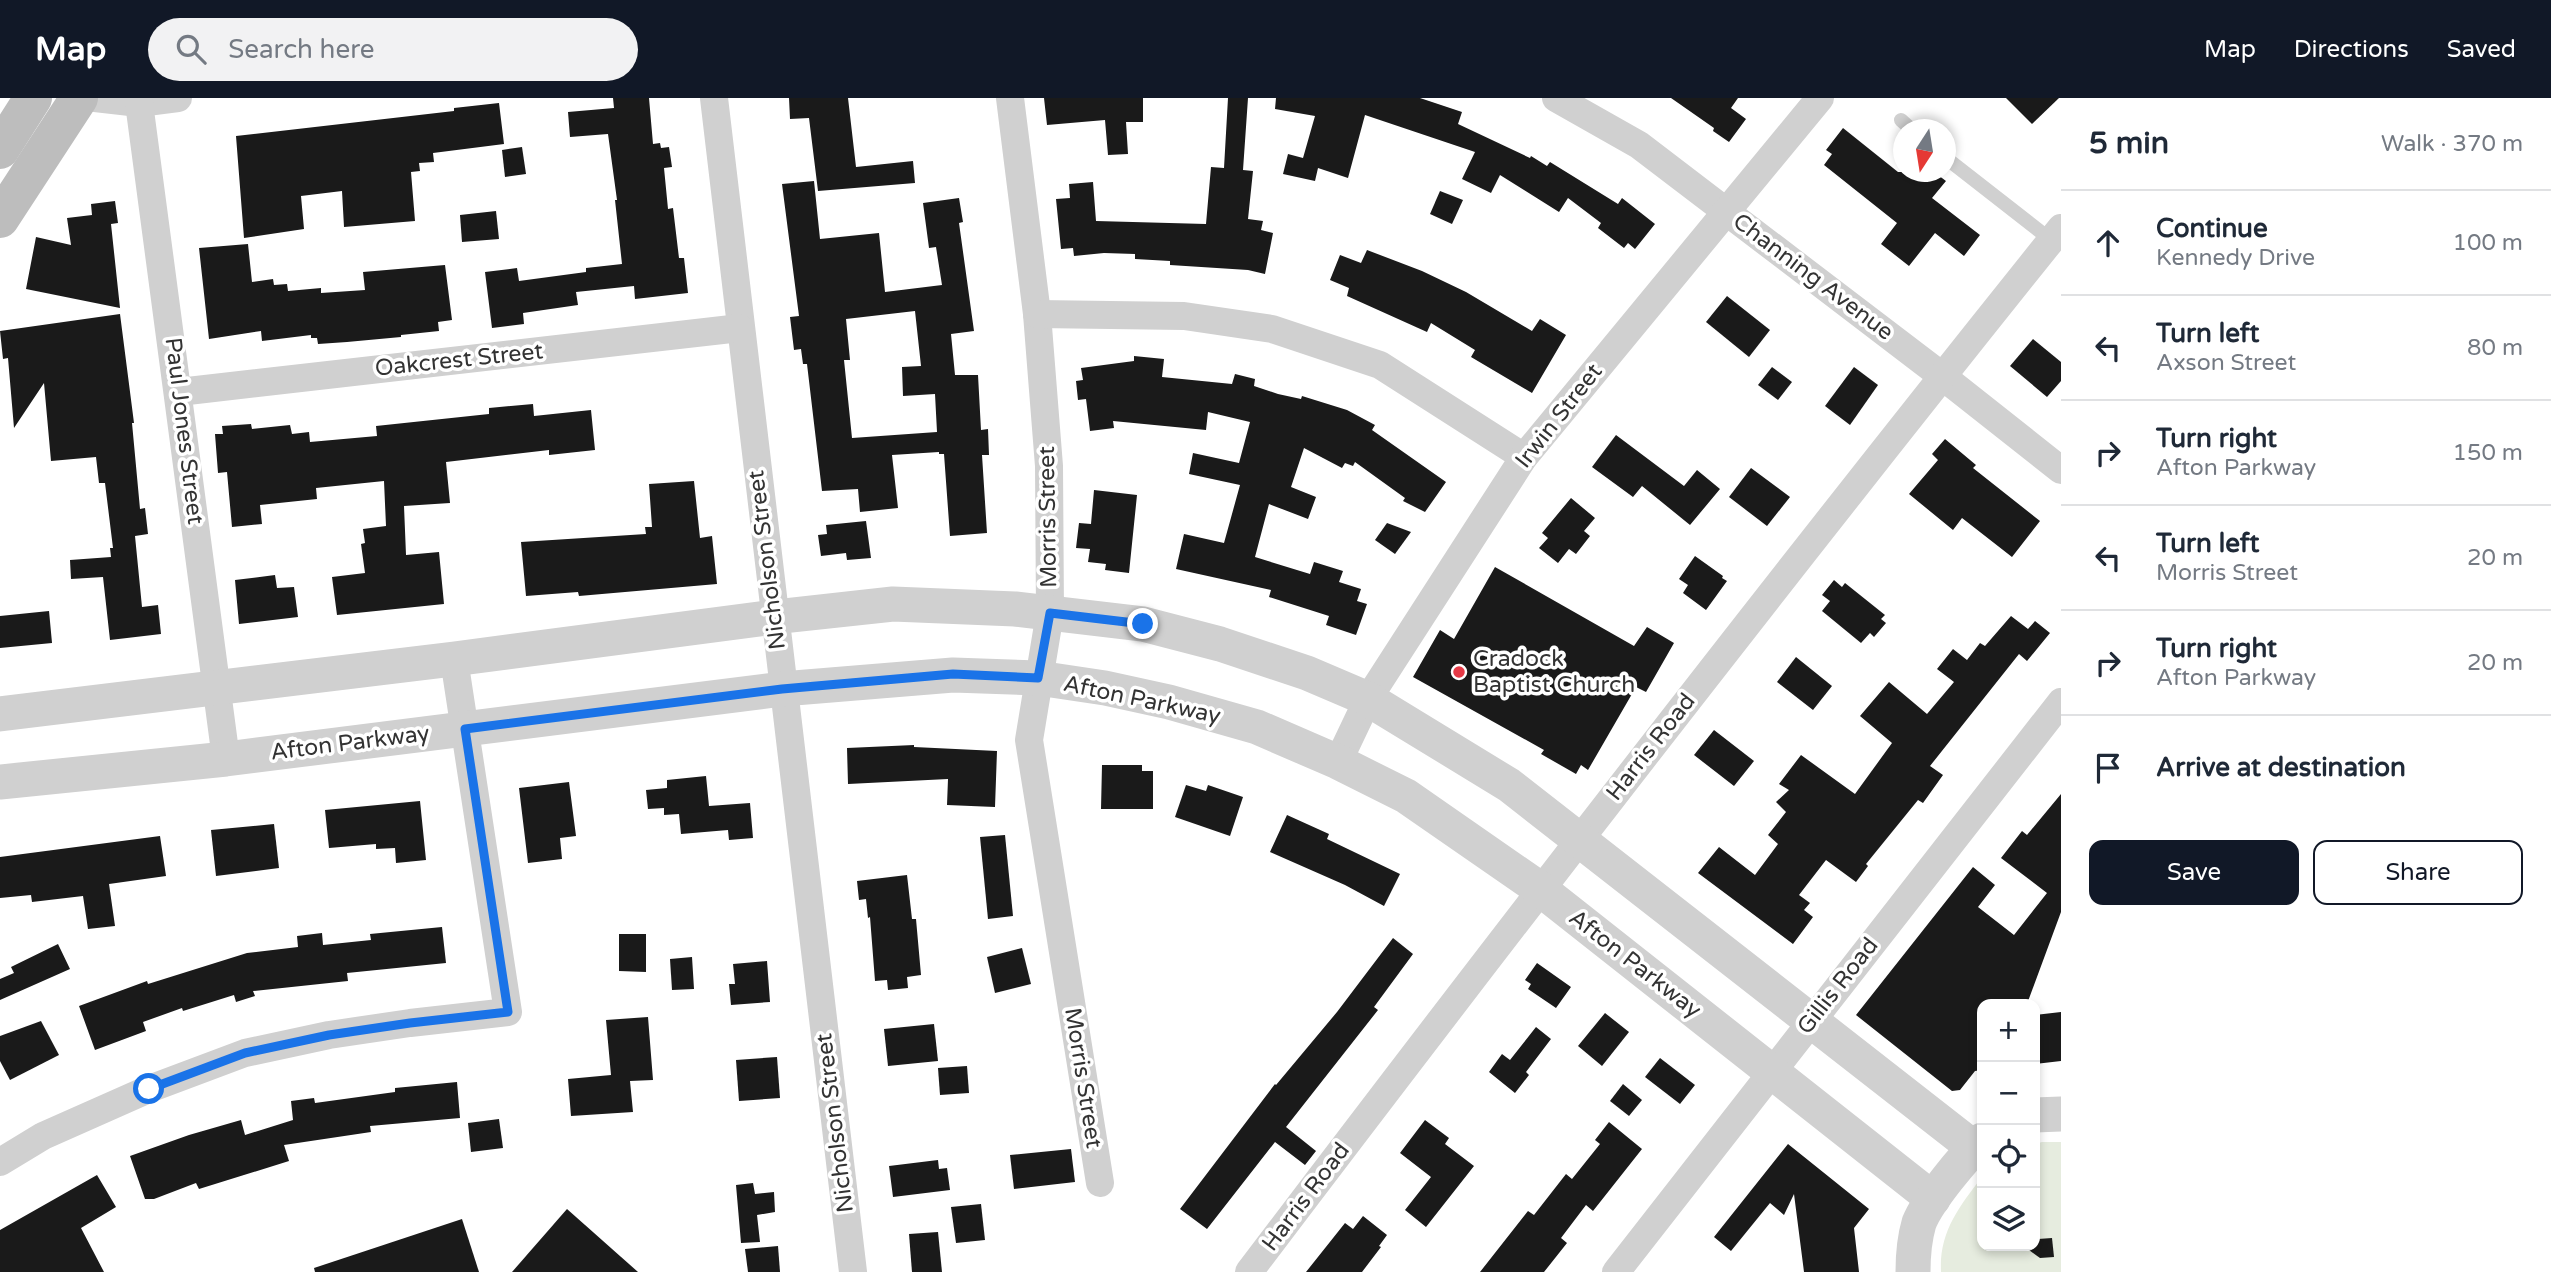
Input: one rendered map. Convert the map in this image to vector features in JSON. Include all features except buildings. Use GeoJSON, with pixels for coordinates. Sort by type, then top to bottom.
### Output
{"type":"FeatureCollection","features":[{"type":"Feature","properties":{"kind":"main road"},"geometry":{"type":"LineString","coordinates":[[0,150],[33,98]]}},
{"type":"Feature","properties":{"kind":"main road"},"geometry":{"type":"LineString","coordinates":[[0,219],[79,98]]}},
{"type":"Feature","properties":{"kind":"street"},"geometry":{"type":"LineString","coordinates":[[95,98],[139,103],[178,98]]}},
{"type":"Feature","properties":{"kind":"street","name":"Nicholson Street"},"geometry":{"type":"LineString","coordinates":[[714,98],[853,1272]]}},
{"type":"Feature","properties":{"kind":"street","name":"Morris Street"},"geometry":{"type":"LineString","coordinates":[[1010,98],[1038,314],[1049,466],[1050,613],[1029,740],[1100,1183]]}},
{"type":"Feature","properties":{"kind":"street","name":"Channing Avenue"},"geometry":{"type":"LineString","coordinates":[[1556,98],[1639,145],[2061,470]]}},
{"type":"Feature","properties":{"kind":"street","name":"Irwin Street"},"geometry":{"type":"LineString","coordinates":[[1338,762],[1368,699],[1524,457],[1820,98]]}},
{"type":"Feature","properties":{"kind":"street","name":"Paul Jones Street"},"geometry":{"type":"LineString","coordinates":[[139,103],[226,759]]}},
{"type":"Feature","properties":{"kind":"street","name":"Harris Road"},"geometry":{"type":"LineString","coordinates":[[1249,1272],[1540,889],[2056,234]]}},
{"type":"Feature","properties":{"kind":"street"},"geometry":{"type":"LineString","coordinates":[[1038,314],[1184,316],[1272,329],[1380,365],[1524,457]]}},
{"type":"Feature","properties":{"kind":"street","name":"Oakcrest Street"},"geometry":{"type":"LineString","coordinates":[[179,392],[740,328]]}},
{"type":"Feature","properties":{"kind":"street"},"geometry":{"type":"LineString","coordinates":[[0,715],[893,604],[1050,613],[1143,624],[1220,644],[1307,673],[1368,699],[1508,785],[1810,1021],[1977,1143]]}},
{"type":"Feature","properties":{"kind":"street"},"geometry":{"type":"LineString","coordinates":[[0,1162],[43,1136],[149,1089],[245,1053],[356,1031],[508,1012],[454,659]]}},
{"type":"Feature","properties":{"kind":"street","name":"Afton Parkway"},"geometry":{"type":"LineString","coordinates":[[0,782],[226,759],[782,689],[953,674],[1038,678],[1105,688],[1182,705],[1257,727],[1338,762],[1406,796],[1540,889],[1933,1199]]}},
{"type":"Feature","properties":{"kind":"street","name":"Gillis Road"},"geometry":{"type":"LineString","coordinates":[[1616,1272],[2061,702]]}},
{"type":"Feature","properties":{"kind":"street"},"geometry":{"type":"LineString","coordinates":[[2040,1115],[2061,1114]]}},
{"type":"Feature","properties":{"kind":"street"},"geometry":{"type":"LineString","coordinates":[[1913,1272],[1913,1247],[1920,1220],[1933,1199],[1977,1145]]}},
{"type":"Feature","properties":{"kind":"lane"},"geometry":{"type":"LineString","coordinates":[[1956,166],[2056,234]]}},
{"type":"Feature","properties":{"kind":"shaded area"},"geometry":{"type":"Polygon","coordinates":[[[2061,1142],[2061,1272],[1941,1272],[1943,1244],[1947,1232],[1958,1210],[1977,1184],[1977,1251],[2040,1251],[2040,1143],[2061,1142]]]}},
{"type":"Feature","properties":{"kind":"place","name":"Cradock Baptist Church"},"geometry":{"type":"Point","coordinates":[1459,672]}},
{"type":"Feature","properties":{"kind":"route"},"geometry":{"type":"LineString","coordinates":[[149,1089],[245,1053],[329,1035],[508,1012],[465,729],[782,689],[953,674],[1038,678],[1050,613],[1143,624]]}}]}
